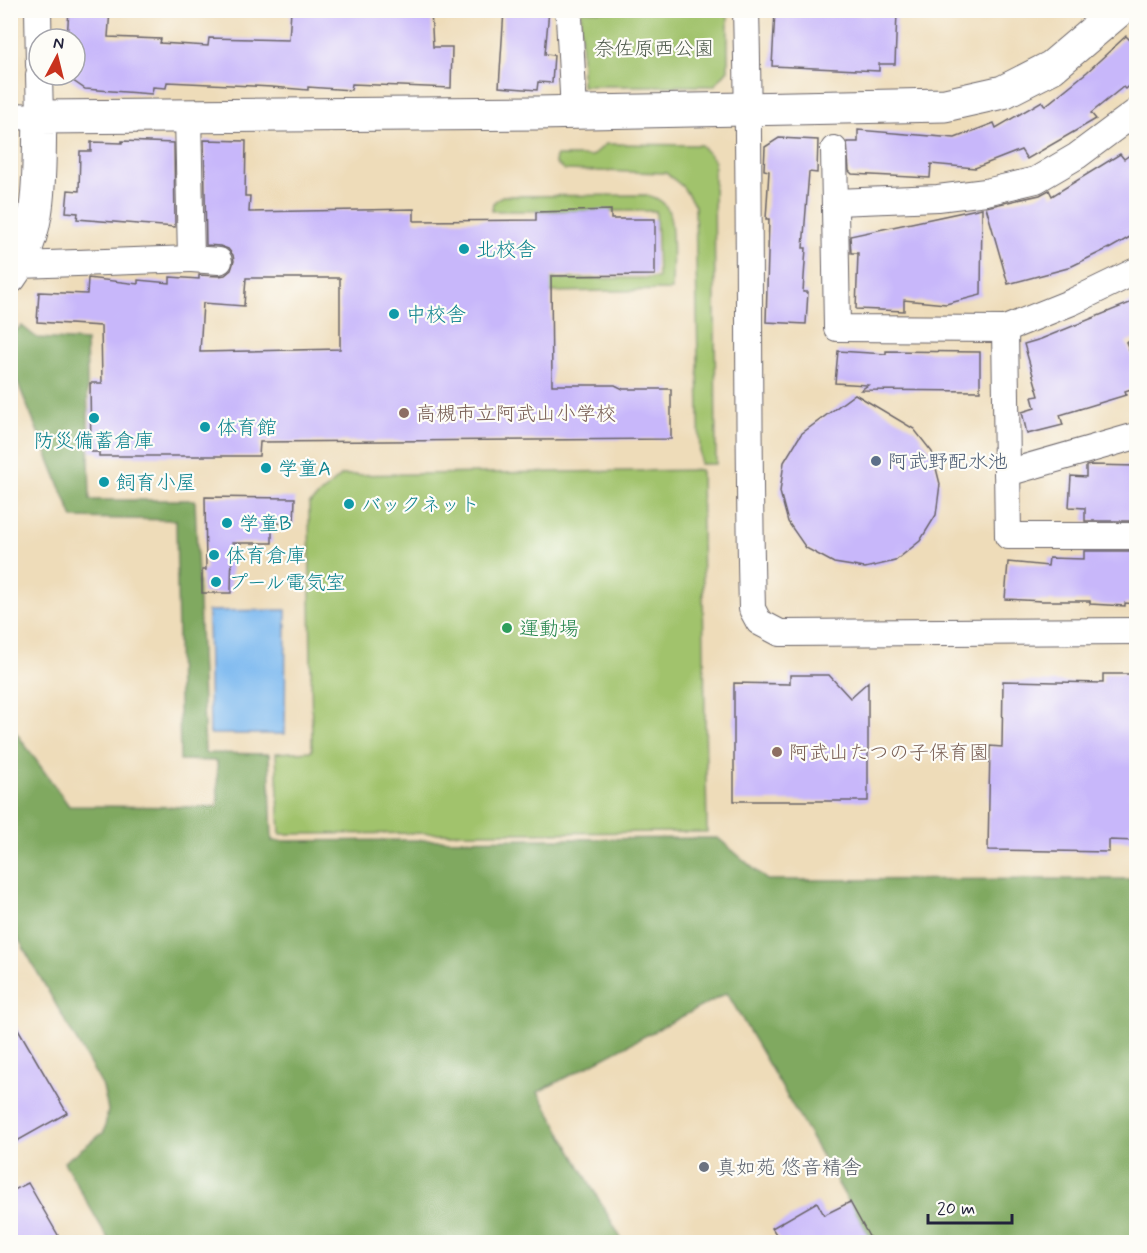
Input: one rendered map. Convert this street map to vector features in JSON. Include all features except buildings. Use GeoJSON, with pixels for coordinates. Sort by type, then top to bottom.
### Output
{"type":"FeatureCollection","features":[{"type":"Feature","properties":{"kind":"street"},"geometry":{"type":"LineString","coordinates":[[38,10],[38,27]]}},
{"type":"Feature","properties":{"kind":"street"},"geometry":{"type":"LineString","coordinates":[[567,10],[574,112]]}},
{"type":"Feature","properties":{"kind":"street"},"geometry":{"type":"LineString","coordinates":[[746,10],[750,517],[752,609],[759,622],[780,633],[1137,631]]}},
{"type":"Feature","properties":{"kind":"street"},"geometry":{"type":"LineString","coordinates":[[25,117],[748,110],[945,105],[1003,92],[1052,67],[1119,10]]}},
{"type":"Feature","properties":{"kind":"street"},"geometry":{"type":"LineString","coordinates":[[15,271],[29,246],[35,225],[25,117],[35,87]]}},
{"type":"Feature","properties":{"kind":"street"},"geometry":{"type":"LineString","coordinates":[[836,202],[938,198],[986,192],[1036,180],[1077,156],[1137,112]]}},
{"type":"Feature","properties":{"kind":"street"},"geometry":{"type":"LineString","coordinates":[[188,116],[191,259]]}},
{"type":"Feature","properties":{"kind":"street"},"geometry":{"type":"LineString","coordinates":[[834,149],[837,328],[1005,329],[1072,302],[1137,271]]}},
{"type":"Feature","properties":{"kind":"street"},"geometry":{"type":"LineString","coordinates":[[15,271],[191,259],[219,261]]}},
{"type":"Feature","properties":{"kind":"street"},"geometry":{"type":"LineString","coordinates":[[1005,329],[1008,536],[1137,536]]}},
{"type":"Feature","properties":{"kind":"street"},"geometry":{"type":"LineString","coordinates":[[1007,472],[1137,436]]}},
{"type":"Feature","properties":{"kind":"green space","name":"奈佐原西公園"},"geometry":{"type":"Polygon","coordinates":[[[581,11],[728,11],[728,70],[714,86],[582,86],[581,11]]]}},
{"type":"Feature","properties":{"kind":"green space"},"geometry":{"type":"Polygon","coordinates":[[[606,144],[701,145],[714,160],[716,464],[700,464],[695,206],[683,187],[666,173],[565,170],[555,163],[556,156],[592,156],[606,144]]]}},
{"type":"Feature","properties":{"kind":"green space"},"geometry":{"type":"Polygon","coordinates":[[[647,195],[663,203],[670,215],[672,290],[547,292],[547,279],[658,278],[656,211],[492,211],[493,203],[502,196],[647,195]]]}},
{"type":"Feature","properties":{"kind":"green space"},"geometry":{"type":"Polygon","coordinates":[[[22,326],[37,338],[86,341],[90,500],[195,500],[205,753],[269,754],[272,841],[718,838],[767,880],[1136,879],[1136,1242],[872,1242],[727,993],[538,1092],[623,1242],[110,1242],[64,1162],[104,1132],[108,1110],[103,1087],[11,926],[10,724],[69,806],[218,807],[217,761],[180,760],[176,520],[73,518],[11,366],[11,334],[22,326]]]}},
{"type":"Feature","properties":{"kind":"green space","name":"運動場"},"geometry":{"type":"Polygon","coordinates":[[[701,470],[707,832],[280,834],[276,753],[312,751],[309,504],[342,475],[701,470]]]}},
{"type":"Feature","properties":{"kind":"water"},"geometry":{"type":"Polygon","coordinates":[[[286,610],[285,734],[210,734],[208,611],[286,610]]]}},
{"type":"Feature","properties":{"kind":"place","name":"北校舎"},"geometry":{"type":"Point","coordinates":[464,249]}},
{"type":"Feature","properties":{"kind":"place","name":"中校舎"},"geometry":{"type":"Point","coordinates":[394,314]}},
{"type":"Feature","properties":{"kind":"place","name":"高槻市立阿武山小学校"},"geometry":{"type":"Point","coordinates":[404,413]}},
{"type":"Feature","properties":{"kind":"place","name":"防災備蓄倉庫"},"geometry":{"type":"Point","coordinates":[94,418]}},
{"type":"Feature","properties":{"kind":"place","name":"体育館"},"geometry":{"type":"Point","coordinates":[205,427]}},
{"type":"Feature","properties":{"kind":"place","name":"阿武野配水池"},"geometry":{"type":"Point","coordinates":[876,461]}},
{"type":"Feature","properties":{"kind":"place","name":"学童A"},"geometry":{"type":"Point","coordinates":[266,468]}},
{"type":"Feature","properties":{"kind":"place","name":"飼育小屋"},"geometry":{"type":"Point","coordinates":[104,482]}},
{"type":"Feature","properties":{"kind":"place","name":"バックネット"},"geometry":{"type":"Point","coordinates":[349,504]}},
{"type":"Feature","properties":{"kind":"place","name":"学童B"},"geometry":{"type":"Point","coordinates":[227,523]}},
{"type":"Feature","properties":{"kind":"place","name":"体育倉庫"},"geometry":{"type":"Point","coordinates":[214,555]}},
{"type":"Feature","properties":{"kind":"place","name":"プール電気室"},"geometry":{"type":"Point","coordinates":[216,582]}},
{"type":"Feature","properties":{"kind":"place","name":"運動場"},"geometry":{"type":"Point","coordinates":[507,628]}},
{"type":"Feature","properties":{"kind":"place","name":"阿武山たつの子保育園"},"geometry":{"type":"Point","coordinates":[777,752]}},
{"type":"Feature","properties":{"kind":"place","name":"真如苑 悠音精舎"},"geometry":{"type":"Point","coordinates":[704,1167]}}]}
